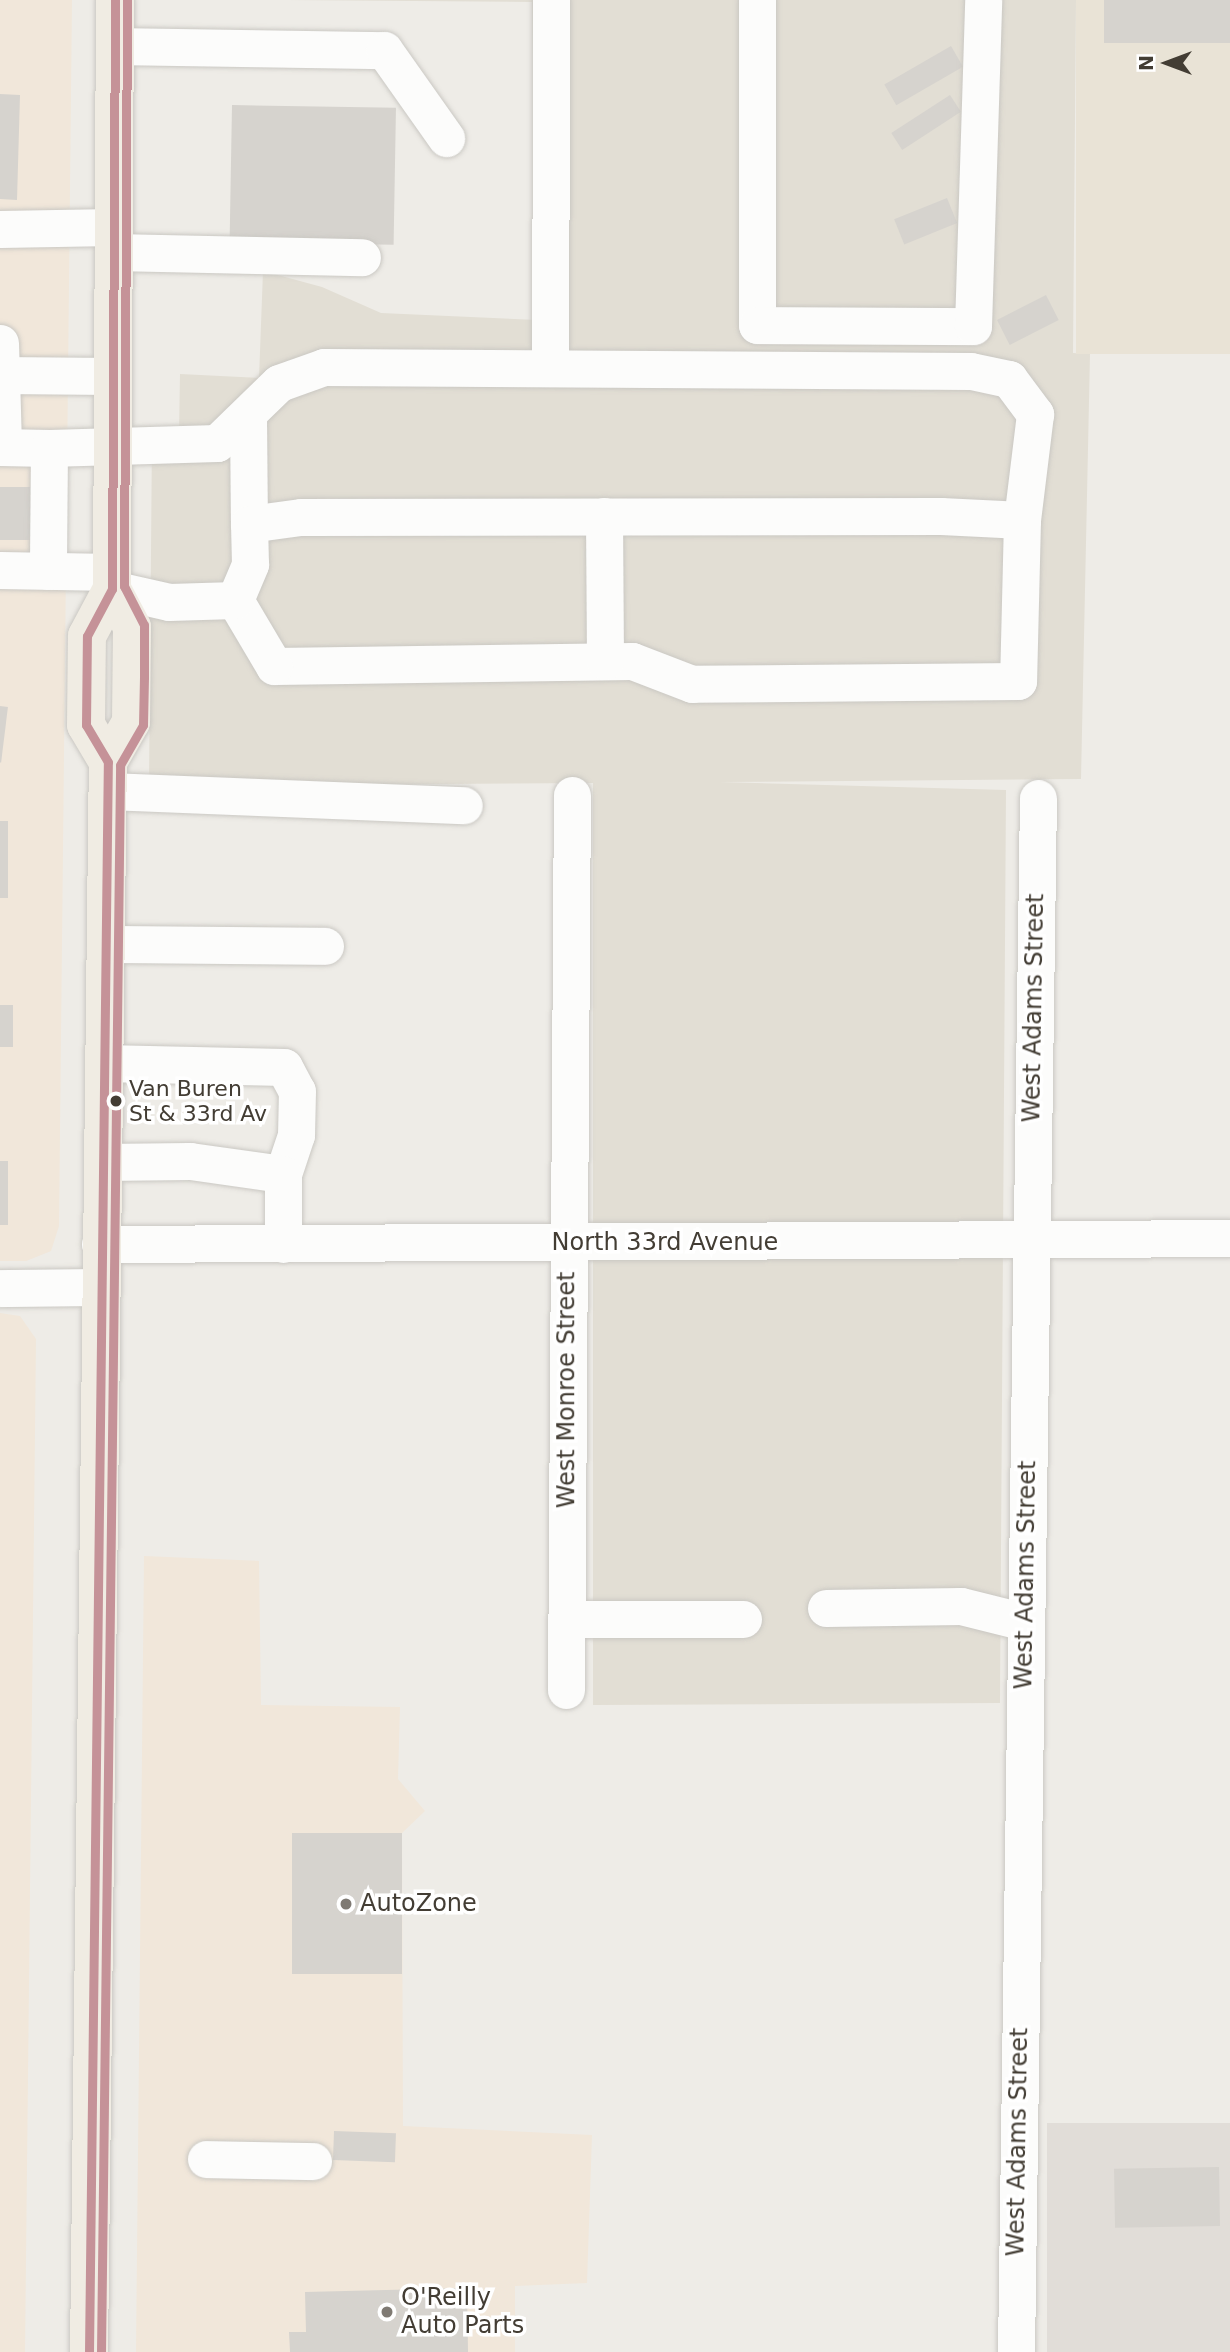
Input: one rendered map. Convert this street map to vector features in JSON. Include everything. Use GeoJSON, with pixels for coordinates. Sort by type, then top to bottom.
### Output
{"type":"FeatureCollection","features":[{"type":"Feature","properties":{"kind":"main road"},"geometry":{"type":"LineString","coordinates":[[89,2352],[100,1244],[108,777],[131,722],[132,627],[112,580],[115,0]]}},
{"type":"Feature","properties":{"kind":"street"},"geometry":{"type":"LineString","coordinates":[[550,368],[551,0]]}},
{"type":"Feature","properties":{"kind":"street"},"geometry":{"type":"LineString","coordinates":[[757,0],[757,325],[973,326],[983,0]]}},
{"type":"Feature","properties":{"kind":"street"},"geometry":{"type":"LineString","coordinates":[[115,46],[383,50],[446,138]]}},
{"type":"Feature","properties":{"kind":"street"},"geometry":{"type":"LineString","coordinates":[[0,229],[113,240],[362,257]]}},
{"type":"Feature","properties":{"kind":"street"},"geometry":{"type":"LineString","coordinates":[[112,376],[1,364],[1,447],[217,443],[248,416],[279,383],[324,367],[971,371],[1009,379],[1035,414],[1022,520],[1018,681],[692,684],[632,661],[274,666],[235,600]]}},
{"type":"Feature","properties":{"kind":"street"},"geometry":{"type":"LineString","coordinates":[[235,600],[250,564],[248,416]]}},
{"type":"Feature","properties":{"kind":"street"},"geometry":{"type":"LineString","coordinates":[[48,571],[49,448]]}},
{"type":"Feature","properties":{"kind":"street"},"geometry":{"type":"LineString","coordinates":[[249,524],[301,517],[604,516],[1022,520]]}},
{"type":"Feature","properties":{"kind":"street"},"geometry":{"type":"LineString","coordinates":[[604,516],[605,661]]}},
{"type":"Feature","properties":{"kind":"street"},"geometry":{"type":"LineString","coordinates":[[0,570],[48,571],[112,580],[169,603],[235,600]]}},
{"type":"Feature","properties":{"kind":"street"},"geometry":{"type":"LineString","coordinates":[[108,777],[464,805]]}},
{"type":"Feature","properties":{"kind":"street","name":"West Monroe Street"},"geometry":{"type":"LineString","coordinates":[[566,1690],[572,795]]}},
{"type":"Feature","properties":{"kind":"street","name":"West Adams Street"},"geometry":{"type":"LineString","coordinates":[[1016,2352],[1029,1240],[1038,798]]}},
{"type":"Feature","properties":{"kind":"street"},"geometry":{"type":"LineString","coordinates":[[105,944],[326,946]]}},
{"type":"Feature","properties":{"kind":"street"},"geometry":{"type":"LineString","coordinates":[[103,1063],[284,1068],[297,1102],[296,1135],[283,1174],[283,1244]]}},
{"type":"Feature","properties":{"kind":"street"},"geometry":{"type":"LineString","coordinates":[[102,1162],[190,1161],[283,1174]]}},
{"type":"Feature","properties":{"kind":"street","name":"North 33rd Avenue"},"geometry":{"type":"LineString","coordinates":[[100,1244],[1230,1238]]}},
{"type":"Feature","properties":{"kind":"street"},"geometry":{"type":"LineString","coordinates":[[0,1288],[100,1287]]}},
{"type":"Feature","properties":{"kind":"street"},"geometry":{"type":"LineString","coordinates":[[826,1608],[961,1606],[981,1615],[1025,1622]]}},
{"type":"Feature","properties":{"kind":"street"},"geometry":{"type":"LineString","coordinates":[[566,1619],[743,1619]]}},
{"type":"Feature","properties":{"kind":"street"},"geometry":{"type":"LineString","coordinates":[[206,2159],[313,2161]]}},
{"type":"Feature","properties":{"kind":"shaded area"},"geometry":{"type":"Polygon","coordinates":[[[0,0],[72,0],[59,1226],[51,1251],[26,1261],[0,1261],[0,0]]]}},
{"type":"Feature","properties":{"kind":"shaded area"},"geometry":{"type":"Polygon","coordinates":[[[287,0],[1076,0],[1073,353],[1090,354],[1081,779],[720,782],[1006,790],[1000,1703],[593,1705],[593,783],[149,786],[152,435],[179,435],[180,374],[259,378],[263,271],[322,287],[381,313],[538,320],[532,2],[287,0]]]}},
{"type":"Feature","properties":{"kind":"shaded area"},"geometry":{"type":"Polygon","coordinates":[[[1076,0],[1230,0],[1230,354],[1076,354],[1076,0]]]}},
{"type":"Feature","properties":{"kind":"shaded area"},"geometry":{"type":"Polygon","coordinates":[[[0,1313],[20,1316],[36,1339],[25,2352],[0,2352],[0,1313]]]}},
{"type":"Feature","properties":{"kind":"shaded area"},"geometry":{"type":"Polygon","coordinates":[[[144,1556],[259,1561],[261,1705],[400,1707],[398,1779],[425,1811],[402,1833],[403,2126],[592,2135],[587,2283],[515,2286],[515,2352],[136,2352],[144,1556]]]}},
{"type":"Feature","properties":{"kind":"shaded area"},"geometry":{"type":"Polygon","coordinates":[[[1047,2123],[1230,2123],[1230,2352],[1047,2352],[1047,2123]]]}},
{"type":"Feature","properties":{"kind":"building"},"geometry":{"type":"Polygon","coordinates":[[[1104,0],[1230,0],[1230,43],[1104,43],[1104,0]]]}},
{"type":"Feature","properties":{"kind":"building"},"geometry":{"type":"Polygon","coordinates":[[[951,46],[963,67],[896,105],[884,84],[951,46]]]}},
{"type":"Feature","properties":{"kind":"building"},"geometry":{"type":"Polygon","coordinates":[[[0,94],[20,95],[17,200],[0,199],[0,94]]]}},
{"type":"Feature","properties":{"kind":"building"},"geometry":{"type":"Polygon","coordinates":[[[950,95],[961,112],[902,150],[891,133],[950,95]]]}},
{"type":"Feature","properties":{"kind":"building"},"geometry":{"type":"Polygon","coordinates":[[[232,105],[396,108],[394,245],[230,242],[232,105]]]}},
{"type":"Feature","properties":{"kind":"building"},"geometry":{"type":"Polygon","coordinates":[[[947,198],[957,223],[904,244],[894,219],[947,198]]]}},
{"type":"Feature","properties":{"kind":"building"},"geometry":{"type":"Polygon","coordinates":[[[1046,295],[1059,320],[1010,345],[997,320],[1046,295]]]}},
{"type":"Feature","properties":{"kind":"building"},"geometry":{"type":"Polygon","coordinates":[[[0,487],[39,487],[39,540],[0,540],[0,487]]]}},
{"type":"Feature","properties":{"kind":"building"},"geometry":{"type":"Polygon","coordinates":[[[0,706],[8,707],[0,762],[0,706]]]}},
{"type":"Feature","properties":{"kind":"building"},"geometry":{"type":"Polygon","coordinates":[[[0,821],[8,821],[8,898],[0,898],[0,821]]]}},
{"type":"Feature","properties":{"kind":"building"},"geometry":{"type":"Polygon","coordinates":[[[0,1005],[13,1005],[13,1047],[0,1047],[0,1005]]]}},
{"type":"Feature","properties":{"kind":"building"},"geometry":{"type":"Polygon","coordinates":[[[0,1161],[8,1161],[8,1225],[0,1225],[0,1161]]]}},
{"type":"Feature","properties":{"kind":"building","name":"AutoZone"},"geometry":{"type":"Polygon","coordinates":[[[292,1833],[402,1833],[402,1974],[292,1974],[292,1833]]]}},
{"type":"Feature","properties":{"kind":"building"},"geometry":{"type":"Polygon","coordinates":[[[334,2131],[396,2133],[395,2162],[333,2160],[334,2131]]]}},
{"type":"Feature","properties":{"kind":"building"},"geometry":{"type":"Polygon","coordinates":[[[1219,2167],[1220,2226],[1115,2228],[1114,2169],[1219,2167]]]}},
{"type":"Feature","properties":{"kind":"building","name":"O'Reilly Auto Parts"},"geometry":{"type":"Polygon","coordinates":[[[467,2288],[468,2352],[290,2352],[289,2332],[306,2332],[305,2292],[467,2288]]]}},
{"type":"Feature","properties":{"kind":"transit line"},"geometry":{"type":"LineString","coordinates":[[89,2352],[108,762],[86,725],[87,636],[112,589],[115,0]]}},
{"type":"Feature","properties":{"kind":"transit line"},"geometry":{"type":"LineString","coordinates":[[101,2352],[120,765],[143,725],[144,677],[144,625],[124,586],[127,0]]}},
{"type":"Feature","properties":{"kind":"place","name":"Van Buren St & 33rd Av"},"geometry":{"type":"Point","coordinates":[116,1101]}},
{"type":"Feature","properties":{"kind":"place","name":"AutoZone"},"geometry":{"type":"Point","coordinates":[346,1904]}},
{"type":"Feature","properties":{"kind":"place","name":"O'Reilly Auto Parts"},"geometry":{"type":"Point","coordinates":[387,2312]}}]}
